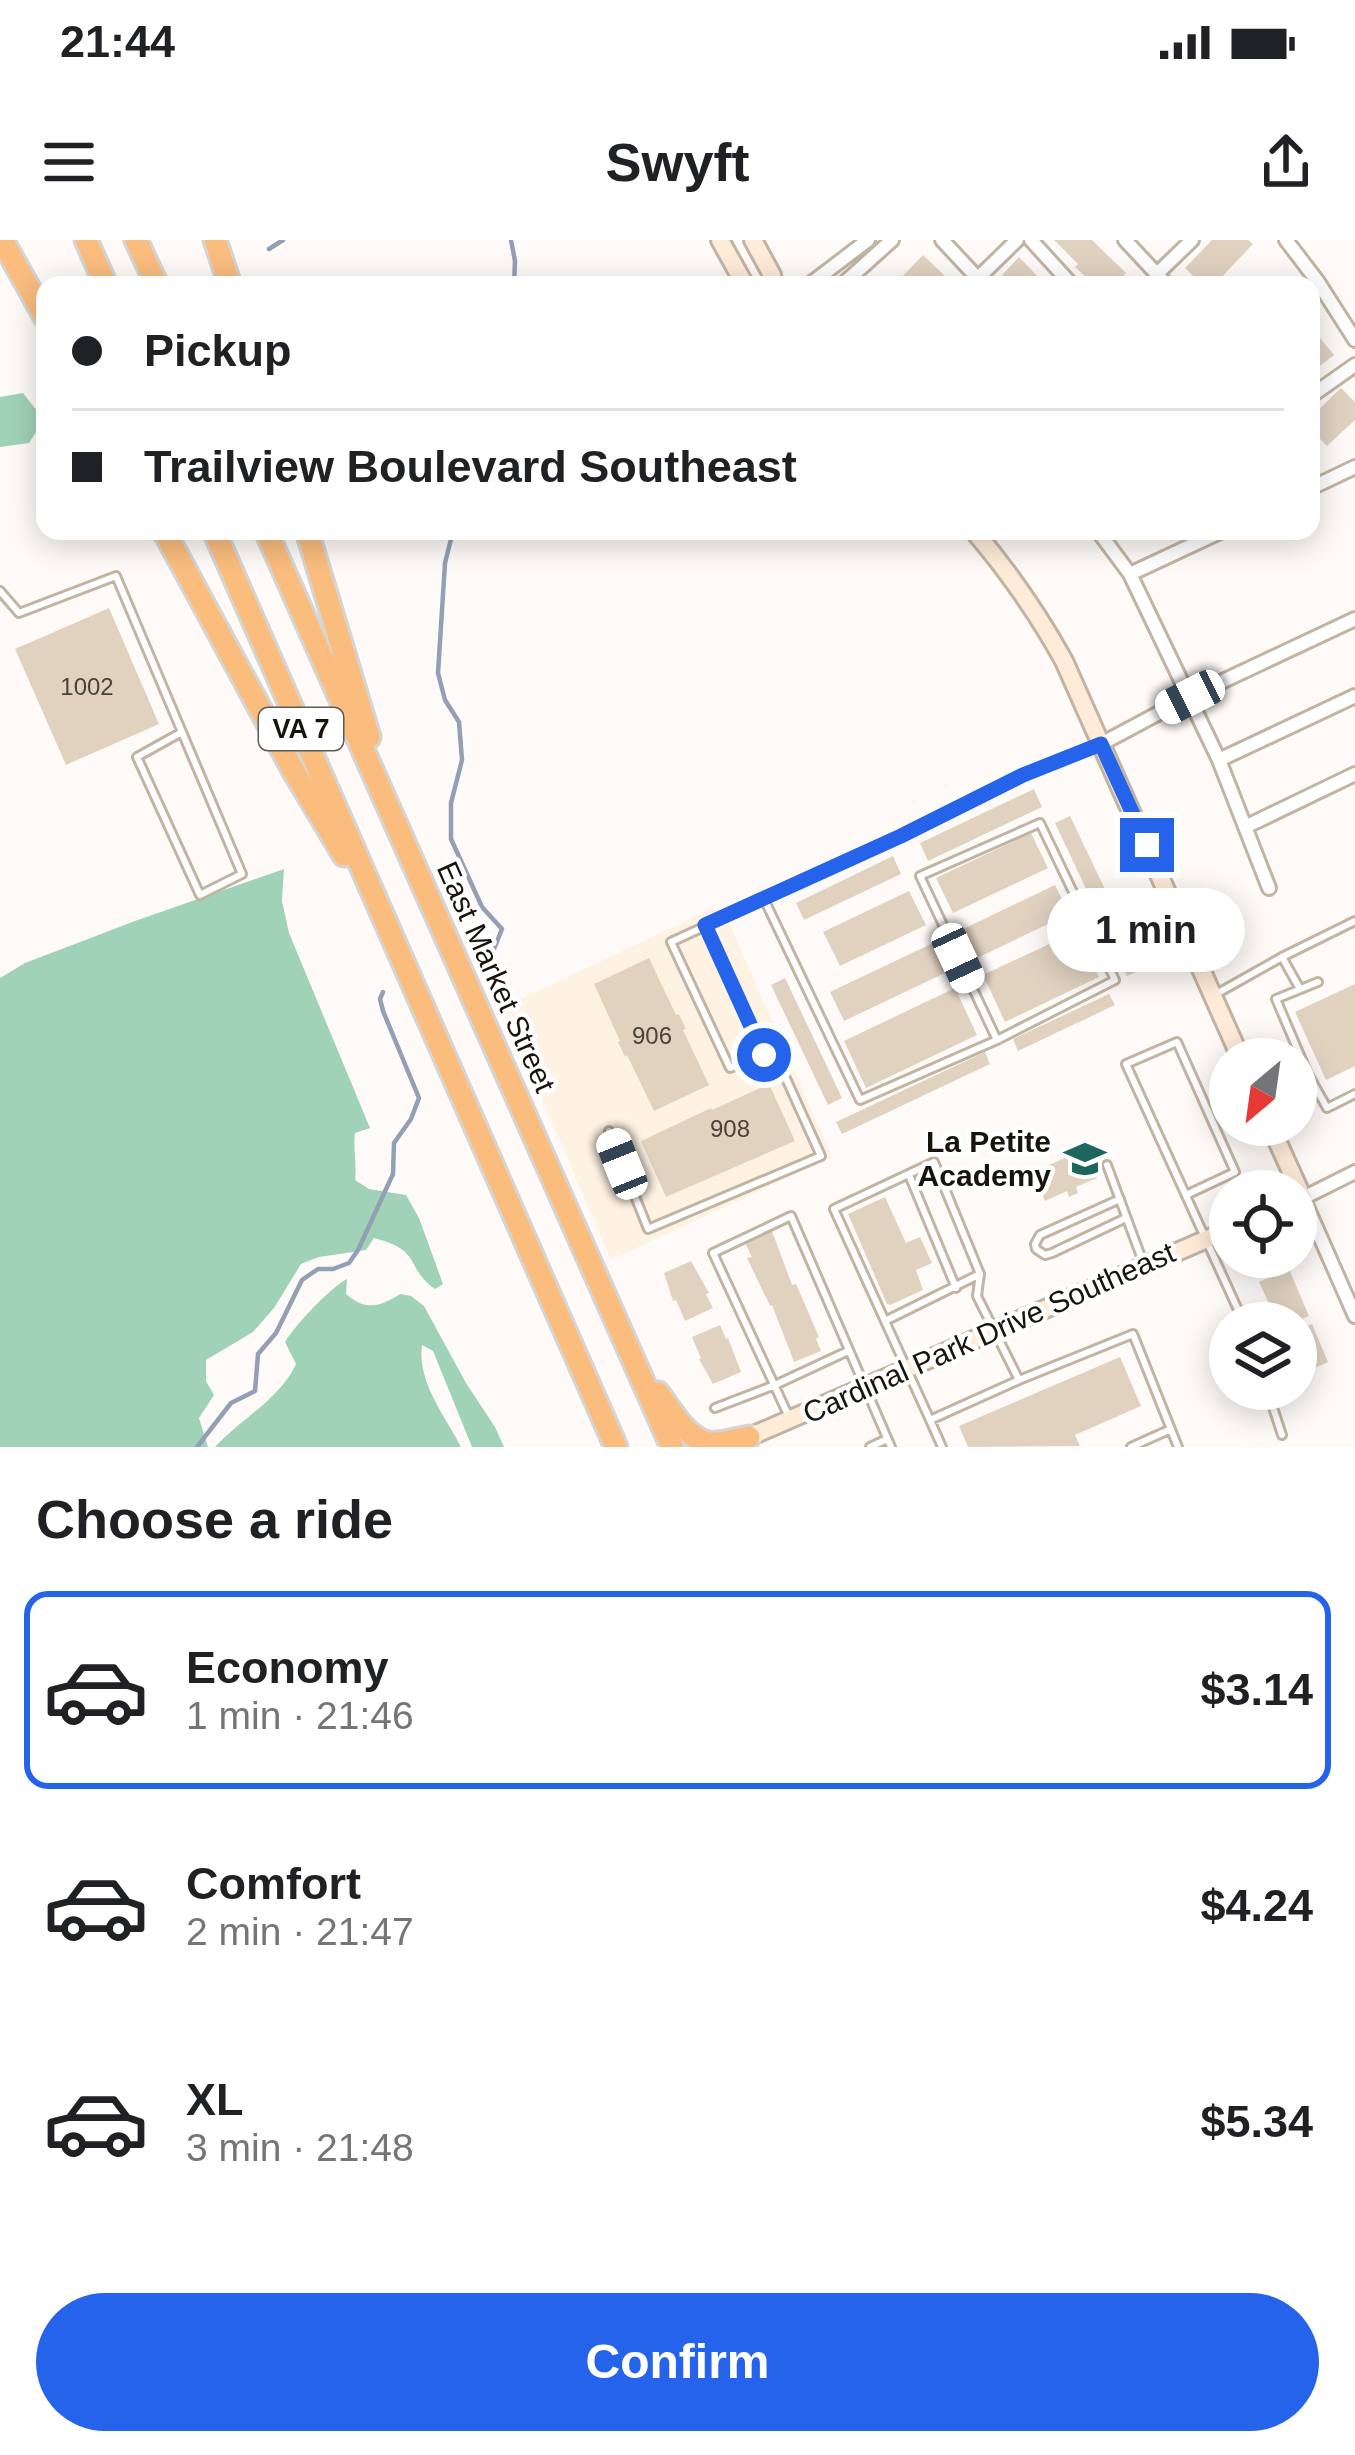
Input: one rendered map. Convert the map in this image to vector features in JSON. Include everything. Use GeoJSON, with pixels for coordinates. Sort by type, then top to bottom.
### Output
{"type":"FeatureCollection","features":[{"type":"Feature","properties":{"kind":"highway"},"geometry":{"type":"LineString","coordinates":[[2,240],[36,301]]}},
{"type":"Feature","properties":{"kind":"highway"},"geometry":{"type":"LineString","coordinates":[[86,240],[102,276]]}},
{"type":"Feature","properties":{"kind":"highway"},"geometry":{"type":"LineString","coordinates":[[136,240],[153,276]]}},
{"type":"Feature","properties":{"kind":"highway"},"geometry":{"type":"LineString","coordinates":[[215,240],[227,276]]}},
{"type":"Feature","properties":{"kind":"highway"},"geometry":{"type":"LineString","coordinates":[[169,540],[292,768],[388,927]]}},
{"type":"Feature","properties":{"kind":"highway","name":"VA 7"},"geometry":{"type":"LineString","coordinates":[[218,540],[616,1447]]}},
{"type":"Feature","properties":{"kind":"highway","name":"East Market Street"},"geometry":{"type":"LineString","coordinates":[[270,540],[672,1447]]}},
{"type":"Feature","properties":{"kind":"highway"},"geometry":{"type":"LineString","coordinates":[[310,540],[397,830]]}},
{"type":"Feature","properties":{"kind":"highway"},"geometry":{"type":"LineString","coordinates":[[635,1364],[698,1438],[743,1442]]}},
{"type":"Feature","properties":{"kind":"street"},"geometry":{"type":"LineString","coordinates":[[720,240],[740,276]]}},
{"type":"Feature","properties":{"kind":"street"},"geometry":{"type":"LineString","coordinates":[[753,240],[772,276]]}},
{"type":"Feature","properties":{"kind":"street"},"geometry":{"type":"LineString","coordinates":[[821,276],[868,240]]}},
{"type":"Feature","properties":{"kind":"street"},"geometry":{"type":"LineString","coordinates":[[852,276],[892,240]]}},
{"type":"Feature","properties":{"kind":"street"},"geometry":{"type":"LineString","coordinates":[[942,240],[971,276]]}},
{"type":"Feature","properties":{"kind":"street"},"geometry":{"type":"LineString","coordinates":[[984,276],[1017,240]]}},
{"type":"Feature","properties":{"kind":"street"},"geometry":{"type":"LineString","coordinates":[[1030,240],[1064,276]]}},
{"type":"Feature","properties":{"kind":"street"},"geometry":{"type":"LineString","coordinates":[[1125,240],[1158,276]]}},
{"type":"Feature","properties":{"kind":"street"},"geometry":{"type":"LineString","coordinates":[[1165,276],[1192,240]]}},
{"type":"Feature","properties":{"kind":"street"},"geometry":{"type":"LineString","coordinates":[[1286,240],[1313,276]]}},
{"type":"Feature","properties":{"kind":"street"},"geometry":{"type":"LineString","coordinates":[[1320,285],[1355,340]]}},
{"type":"Feature","properties":{"kind":"street"},"geometry":{"type":"LineString","coordinates":[[1320,390],[1355,365]]}},
{"type":"Feature","properties":{"kind":"street"},"geometry":{"type":"LineString","coordinates":[[1320,480],[1355,467]]}},
{"type":"Feature","properties":{"kind":"street"},"geometry":{"type":"LineString","coordinates":[[982,540],[1036,610],[1064,661],[1232,1038]]}},
{"type":"Feature","properties":{"kind":"street"},"geometry":{"type":"LineString","coordinates":[[1104,540],[1130,574],[1190,697],[1269,888]]}},
{"type":"Feature","properties":{"kind":"street"},"geometry":{"type":"LineString","coordinates":[[1130,574],[1188,540]]}},
{"type":"Feature","properties":{"kind":"street"},"geometry":{"type":"LineString","coordinates":[[1101,744],[1355,619]]}},
{"type":"Feature","properties":{"kind":"street"},"geometry":{"type":"LineString","coordinates":[[1219,760],[1355,696]]}},
{"type":"Feature","properties":{"kind":"street"},"geometry":{"type":"LineString","coordinates":[[1245,826],[1355,774]]}},
{"type":"Feature","properties":{"kind":"street"},"geometry":{"type":"LineString","coordinates":[[1317,1190],[1355,1172]]}},
{"type":"Feature","properties":{"kind":"street"},"geometry":{"type":"LineString","coordinates":[[1317,1237],[1355,1316]]}},
{"type":"Feature","properties":{"kind":"street","name":"Cardinal Park Drive Southeast"},"geometry":{"type":"LineString","coordinates":[[743,1442],[1209,1238]]}},
{"type":"Feature","properties":{"kind":"lane"},"geometry":{"type":"LineString","coordinates":[[0,591],[19,613],[116,576],[182,732],[242,874],[200,895],[137,757],[182,732]]}},
{"type":"Feature","properties":{"kind":"lane"},"geometry":{"type":"LineString","coordinates":[[764,1055],[730,1068],[671,942],[1023,775],[1101,744]]}},
{"type":"Feature","properties":{"kind":"lane"},"geometry":{"type":"LineString","coordinates":[[764,899],[860,1100],[997,1040],[1115,980],[1040,823],[920,876],[997,1040]]}},
{"type":"Feature","properties":{"kind":"lane"},"geometry":{"type":"LineString","coordinates":[[1214,996],[1355,921]]}},
{"type":"Feature","properties":{"kind":"lane"},"geometry":{"type":"LineString","coordinates":[[609,1131],[648,1229],[821,1156],[779,1063],[764,1055],[705,925]]}},
{"type":"Feature","properties":{"kind":"lane"},"geometry":{"type":"LineString","coordinates":[[1282,957],[1300,989]]}},
{"type":"Feature","properties":{"kind":"lane"},"geometry":{"type":"LineString","coordinates":[[1293,1038],[1276,999],[1318,982]]}},
{"type":"Feature","properties":{"kind":"lane"},"geometry":{"type":"LineString","coordinates":[[1186,1195],[1234,1172],[1177,1042],[1126,1064],[1234,1302]]}},
{"type":"Feature","properties":{"kind":"lane"},"geometry":{"type":"LineString","coordinates":[[1317,1090],[1327,1108],[1355,1094]]}},
{"type":"Feature","properties":{"kind":"lane"},"geometry":{"type":"LineString","coordinates":[[942,1447],[833,1210],[934,1162],[980,1274],[977,1296],[1019,1380]]}},
{"type":"Feature","properties":{"kind":"lane"},"geometry":{"type":"LineString","coordinates":[[1106,1166],[1144,1266]]}},
{"type":"Feature","properties":{"kind":"lane"},"geometry":{"type":"LineString","coordinates":[[908,1174],[956,1288]]}},
{"type":"Feature","properties":{"kind":"lane"},"geometry":{"type":"LineString","coordinates":[[1120,1199],[1040,1235],[1036,1250],[1052,1253],[1126,1218]]}},
{"type":"Feature","properties":{"kind":"lane"},"geometry":{"type":"LineString","coordinates":[[790,1420],[712,1253],[791,1216],[889,1443],[870,1447]]}},
{"type":"Feature","properties":{"kind":"lane"},"geometry":{"type":"LineString","coordinates":[[885,1321],[980,1274]]}},
{"type":"Feature","properties":{"kind":"lane"},"geometry":{"type":"LineString","coordinates":[[930,1420],[1132,1334],[1178,1447]]}},
{"type":"Feature","properties":{"kind":"lane"},"geometry":{"type":"LineString","coordinates":[[715,1408],[848,1351]]}},
{"type":"Feature","properties":{"kind":"lane"},"geometry":{"type":"LineString","coordinates":[[1274,1410],[1282,1435]]}},
{"type":"Feature","properties":{"kind":"lane"},"geometry":{"type":"LineString","coordinates":[[1131,1447],[1171,1429]]}},
{"type":"Feature","properties":{"kind":"shaded area"},"geometry":{"type":"Polygon","coordinates":[[[714,908],[726,916],[832,1157],[611,1260],[503,1007],[714,908]]]}},
{"type":"Feature","properties":{"kind":"green space"},"geometry":{"type":"Polygon","coordinates":[[[23,393],[36,410],[36,432],[29,443],[0,447],[0,397],[23,393]]]}},
{"type":"Feature","properties":{"kind":"green space"},"geometry":{"type":"Polygon","coordinates":[[[284,869],[282,901],[289,933],[370,1128],[355,1133],[355,1180],[369,1189],[406,1195],[443,1284],[435,1289],[400,1248],[374,1238],[366,1250],[301,1264],[253,1332],[206,1360],[206,1381],[214,1395],[199,1418],[208,1447],[0,1447],[0,978],[25,963],[284,869]]]}},
{"type":"Feature","properties":{"kind":"green space"},"geometry":{"type":"Polygon","coordinates":[[[347,1279],[346,1294],[360,1303],[379,1304],[400,1294],[424,1306],[504,1447],[472,1447],[433,1351],[422,1345],[428,1385],[461,1447],[215,1447],[280,1388],[296,1364],[285,1342],[313,1308],[347,1279]]]}},
{"type":"Feature","properties":{"kind":"building"},"geometry":{"type":"Polygon","coordinates":[[[1054,240],[1092,240],[1126,273],[1084,276],[1075,267],[1078,264],[1054,240]]]}},
{"type":"Feature","properties":{"kind":"building"},"geometry":{"type":"Polygon","coordinates":[[[1212,240],[1253,244],[1223,276],[1193,276],[1185,268],[1212,240]]]}},
{"type":"Feature","properties":{"kind":"building"},"geometry":{"type":"Polygon","coordinates":[[[923,255],[945,276],[903,276],[923,255]]]}},
{"type":"Feature","properties":{"kind":"building"},"geometry":{"type":"Polygon","coordinates":[[[1019,257],[1037,276],[1003,276],[1019,257]]]}},
{"type":"Feature","properties":{"kind":"building"},"geometry":{"type":"Polygon","coordinates":[[[1320,338],[1334,355],[1320,366],[1320,338]]]}},
{"type":"Feature","properties":{"kind":"building"},"geometry":{"type":"Polygon","coordinates":[[[1341,388],[1355,402],[1355,420],[1327,446],[1320,439],[1320,408],[1341,388]]]}},
{"type":"Feature","properties":{"kind":"building"},"geometry":{"type":"Polygon","coordinates":[[[109,608],[159,724],[66,765],[15,649],[109,608]]]}},
{"type":"Feature","properties":{"kind":"building"},"geometry":{"type":"Polygon","coordinates":[[[1034,789],[1042,807],[928,861],[920,843],[1034,789]]]}},
{"type":"Feature","properties":{"kind":"building"},"geometry":{"type":"Polygon","coordinates":[[[1070,816],[1143,969],[1127,976],[1055,823],[1070,816]]]}},
{"type":"Feature","properties":{"kind":"building"},"geometry":{"type":"Polygon","coordinates":[[[1031,833],[1048,868],[953,913],[936,878],[1031,833]]]}},
{"type":"Feature","properties":{"kind":"building"},"geometry":{"type":"Polygon","coordinates":[[[893,856],[901,874],[804,920],[796,903],[893,856]]]}},
{"type":"Feature","properties":{"kind":"building"},"geometry":{"type":"Polygon","coordinates":[[[1055,885],[1069,914],[975,959],[961,930],[1055,885]]]}},
{"type":"Feature","properties":{"kind":"building"},"geometry":{"type":"Polygon","coordinates":[[[909,891],[926,925],[840,966],[823,932],[909,891]]]}},
{"type":"Feature","properties":{"kind":"building"},"geometry":{"type":"Polygon","coordinates":[[[1077,931],[1099,977],[1005,1022],[983,975],[1077,931]]]}},
{"type":"Feature","properties":{"kind":"building"},"geometry":{"type":"Polygon","coordinates":[[[933,943],[947,972],[844,1021],[830,992],[933,943]]]}},
{"type":"Feature","properties":{"kind":"building"},"geometry":{"type":"Polygon","coordinates":[[[649,958],[709,1085],[654,1111],[594,984],[649,958]]]}},
{"type":"Feature","properties":{"kind":"building"},"geometry":{"type":"Polygon","coordinates":[[[785,978],[842,1098],[828,1105],[771,985],[785,978]]]}},
{"type":"Feature","properties":{"kind":"building"},"geometry":{"type":"Polygon","coordinates":[[[1355,984],[1355,1066],[1326,1080],[1317,1060],[1317,1038],[1307,1038],[1295,1012],[1355,984]]]}},
{"type":"Feature","properties":{"kind":"building"},"geometry":{"type":"Polygon","coordinates":[[[955,988],[977,1035],[866,1088],[844,1041],[955,988]]]}},
{"type":"Feature","properties":{"kind":"building"},"geometry":{"type":"Polygon","coordinates":[[[1109,994],[1115,1005],[1018,1051],[1013,1039],[1109,994]]]}},
{"type":"Feature","properties":{"kind":"building"},"geometry":{"type":"Polygon","coordinates":[[[985,1052],[990,1064],[842,1134],[836,1122],[985,1052]]]}},
{"type":"Feature","properties":{"kind":"building"},"geometry":{"type":"Polygon","coordinates":[[[769,1084],[795,1141],[666,1197],[641,1141],[769,1084]]]}},
{"type":"Feature","properties":{"kind":"building"},"geometry":{"type":"Polygon","coordinates":[[[1085,1149],[1097,1178],[1076,1187],[1078,1193],[1069,1197],[1067,1191],[1045,1201],[1033,1172],[1085,1149]]]}},
{"type":"Feature","properties":{"kind":"building"},"geometry":{"type":"Polygon","coordinates":[[[885,1197],[906,1243],[920,1237],[932,1263],[916,1270],[923,1290],[890,1305],[848,1214],[885,1197]]]}},
{"type":"Feature","properties":{"kind":"building"},"geometry":{"type":"Polygon","coordinates":[[[772,1231],[792,1285],[796,1284],[819,1337],[821,1351],[794,1362],[747,1258],[752,1257],[745,1243],[772,1231]]]}},
{"type":"Feature","properties":{"kind":"building"},"geometry":{"type":"Polygon","coordinates":[[[691,1261],[713,1308],[685,1321],[664,1273],[691,1261]]]}},
{"type":"Feature","properties":{"kind":"building"},"geometry":{"type":"Polygon","coordinates":[[[1293,1278],[1303,1302],[1268,1302],[1259,1282],[1293,1278]]]}},
{"type":"Feature","properties":{"kind":"building"},"geometry":{"type":"Polygon","coordinates":[[[720,1325],[741,1372],[713,1384],[692,1337],[720,1325]]]}},
{"type":"Feature","properties":{"kind":"building"},"geometry":{"type":"Polygon","coordinates":[[[1317,1336],[1328,1362],[1317,1367],[1317,1336]]]}},
{"type":"Feature","properties":{"kind":"building"},"geometry":{"type":"Polygon","coordinates":[[[1120,1357],[1141,1406],[1075,1435],[1080,1446],[968,1447],[959,1426],[1120,1357]]]}},
{"type":"Feature","properties":{"kind":"waterway"},"geometry":{"type":"LineString","coordinates":[[269,249],[283,240]]}},
{"type":"Feature","properties":{"kind":"waterway"},"geometry":{"type":"LineString","coordinates":[[511,240],[514,276]]}},
{"type":"Feature","properties":{"kind":"waterway"},"geometry":{"type":"LineString","coordinates":[[451,540],[438,673],[445,700],[459,722],[462,760],[451,803],[451,839],[482,907],[502,929],[494,949]]}},
{"type":"Feature","properties":{"kind":"waterway"},"geometry":{"type":"LineString","coordinates":[[197,1447],[231,1403],[255,1391],[258,1354],[276,1333],[302,1280],[318,1269],[349,1263],[393,1174],[394,1143],[419,1098],[383,1011],[383,992]]}},
{"type":"Feature","properties":{"kind":"place","name":"La Petite Academy"},"geometry":{"type":"Point","coordinates":[1085,1159]}},
{"type":"Feature","properties":{"kind":"route"},"geometry":{"type":"LineString","coordinates":[[764,1055],[705,925],[1023,775],[1101,744],[1147,845]]}}]}
